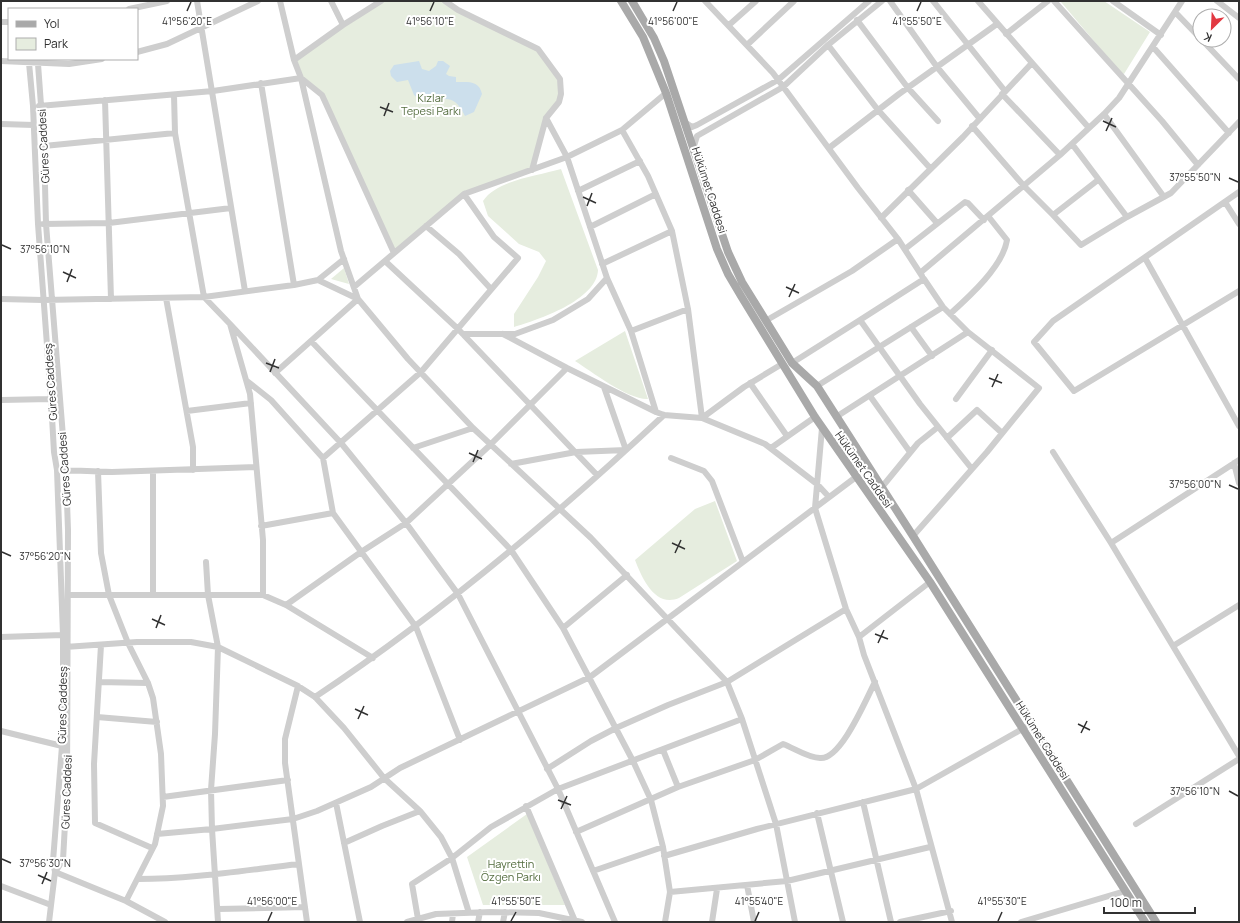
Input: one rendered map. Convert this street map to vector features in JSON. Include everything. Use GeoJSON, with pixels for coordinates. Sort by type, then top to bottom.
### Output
{"type":"FeatureCollection","features":[{"type":"Feature","properties":{"kind":"main road","name":"Hükümet Caddesi"},"geometry":{"type":"LineString","coordinates":[[621,1],[643,37],[666,93],[717,249],[725,268],[822,428],[930,582],[1145,922]]}},
{"type":"Feature","properties":{"kind":"main road"},"geometry":{"type":"LineString","coordinates":[[632,1],[654,38],[664,61],[728,252],[742,282],[767,320],[792,363],[817,386],[1156,922]]}},
{"type":"Feature","properties":{"kind":"street"},"geometry":{"type":"LineString","coordinates":[[134,8],[167,1]]}},
{"type":"Feature","properties":{"kind":"street"},"geometry":{"type":"LineString","coordinates":[[198,1],[230,208],[245,292]]}},
{"type":"Feature","properties":{"kind":"street"},"geometry":{"type":"LineString","coordinates":[[138,52],[167,44],[202,26],[258,1]]}},
{"type":"Feature","properties":{"kind":"street"},"geometry":{"type":"LineString","coordinates":[[280,1],[294,60],[301,78],[344,259],[358,299],[421,372],[473,428],[591,538],[669,618],[727,682],[742,719],[776,824],[795,922]]}},
{"type":"Feature","properties":{"kind":"street"},"geometry":{"type":"LineString","coordinates":[[331,1],[343,25]]}},
{"type":"Feature","properties":{"kind":"street"},"geometry":{"type":"LineString","coordinates":[[294,60],[343,25],[381,1]]}},
{"type":"Feature","properties":{"kind":"street"},"geometry":{"type":"LineString","coordinates":[[445,1],[458,10],[538,49],[555,71],[562,87],[559,102],[546,118],[532,170]]}},
{"type":"Feature","properties":{"kind":"street"},"geometry":{"type":"LineString","coordinates":[[705,1],[729,25],[778,80],[898,239],[943,307],[968,332],[1039,388],[972,469],[913,536]]}},
{"type":"Feature","properties":{"kind":"street"},"geometry":{"type":"LineString","coordinates":[[729,25],[756,1]]}},
{"type":"Feature","properties":{"kind":"street"},"geometry":{"type":"LineString","coordinates":[[747,45],[794,1]]}},
{"type":"Feature","properties":{"kind":"street"},"geometry":{"type":"LineString","coordinates":[[686,123],[692,127],[697,125],[778,80],[869,1]]}},
{"type":"Feature","properties":{"kind":"street"},"geometry":{"type":"LineString","coordinates":[[693,149],[697,136],[783,87],[828,45],[882,1]]}},
{"type":"Feature","properties":{"kind":"street"},"geometry":{"type":"LineString","coordinates":[[890,1],[937,67],[980,119]]}},
{"type":"Feature","properties":{"kind":"street"},"geometry":{"type":"LineString","coordinates":[[933,1],[968,44],[1003,92],[1060,155]]}},
{"type":"Feature","properties":{"kind":"street"},"geometry":{"type":"LineString","coordinates":[[978,1],[1089,128]]}},
{"type":"Feature","properties":{"kind":"street"},"geometry":{"type":"LineString","coordinates":[[1006,34],[1048,1]]}},
{"type":"Feature","properties":{"kind":"street"},"geometry":{"type":"LineString","coordinates":[[1054,1],[1162,121],[1198,166]]}},
{"type":"Feature","properties":{"kind":"street"},"geometry":{"type":"LineString","coordinates":[[1113,1],[1161,35]]}},
{"type":"Feature","properties":{"kind":"street"},"geometry":{"type":"LineString","coordinates":[[792,363],[860,320],[922,276],[986,218],[1072,144],[1104,114],[1128,84],[1182,1]]}},
{"type":"Feature","properties":{"kind":"street"},"geometry":{"type":"LineString","coordinates":[[1217,1],[1239,18]]}},
{"type":"Feature","properties":{"kind":"street"},"geometry":{"type":"LineString","coordinates":[[1174,12],[1192,30]]}},
{"type":"Feature","properties":{"kind":"street"},"geometry":{"type":"LineString","coordinates":[[857,20],[908,88],[938,121]]}},
{"type":"Feature","properties":{"kind":"street"},"geometry":{"type":"LineString","coordinates":[[828,148],[997,24]]}},
{"type":"Feature","properties":{"kind":"street"},"geometry":{"type":"LineString","coordinates":[[828,45],[878,110],[930,168]]}},
{"type":"Feature","properties":{"kind":"street"},"geometry":{"type":"LineString","coordinates":[[1153,47],[1229,133]]}},
{"type":"Feature","properties":{"kind":"street"},"geometry":{"type":"LineString","coordinates":[[1210,48],[1239,79]]}},
{"type":"Feature","properties":{"kind":"street"},"geometry":{"type":"LineString","coordinates":[[1,62],[69,64],[95,60]]}},
{"type":"Feature","properties":{"kind":"street","name":"Güres Caddesş"},"geometry":{"type":"LineString","coordinates":[[29,63],[33,106],[43,300],[54,452],[57,470],[63,635],[66,647],[62,746],[54,872],[49,922]]}},
{"type":"Feature","properties":{"kind":"street","name":"Güres Caddesi"},"geometry":{"type":"LineString","coordinates":[[38,64],[42,106],[46,224],[68,522],[69,595],[66,647],[67,788],[63,860],[54,872]]}},
{"type":"Feature","properties":{"kind":"street"},"geometry":{"type":"LineString","coordinates":[[881,218],[980,119],[1003,92],[1032,64]]}},
{"type":"Feature","properties":{"kind":"street"},"geometry":{"type":"LineString","coordinates":[[33,106],[213,91],[301,78],[322,95],[394,253]]}},
{"type":"Feature","properties":{"kind":"street"},"geometry":{"type":"LineString","coordinates":[[261,83],[294,285]]}},
{"type":"Feature","properties":{"kind":"street"},"geometry":{"type":"LineString","coordinates":[[354,287],[464,194],[567,157],[622,130],[666,93]]}},
{"type":"Feature","properties":{"kind":"street"},"geometry":{"type":"LineString","coordinates":[[174,95],[175,133],[204,297],[341,443],[406,523],[458,594],[558,789],[615,922]]}},
{"type":"Feature","properties":{"kind":"street"},"geometry":{"type":"LineString","coordinates":[[105,100],[111,299]]}},
{"type":"Feature","properties":{"kind":"street"},"geometry":{"type":"LineString","coordinates":[[1104,114],[1164,197]]}},
{"type":"Feature","properties":{"kind":"street"},"geometry":{"type":"LineString","coordinates":[[546,118],[567,157],[606,278],[631,331],[656,412]]}},
{"type":"Feature","properties":{"kind":"street"},"geometry":{"type":"LineString","coordinates":[[972,126],[1024,186],[1081,245],[1127,217],[1171,193],[1239,122]]}},
{"type":"Feature","properties":{"kind":"street"},"geometry":{"type":"LineString","coordinates":[[1,124],[34,125]]}},
{"type":"Feature","properties":{"kind":"street"},"geometry":{"type":"LineString","coordinates":[[622,130],[640,161],[672,231],[688,309],[702,418]]}},
{"type":"Feature","properties":{"kind":"street"},"geometry":{"type":"LineString","coordinates":[[44,146],[175,133]]}},
{"type":"Feature","properties":{"kind":"street"},"geometry":{"type":"LineString","coordinates":[[1072,144],[1127,217]]}},
{"type":"Feature","properties":{"kind":"street"},"geometry":{"type":"LineString","coordinates":[[578,191],[640,161]]}},
{"type":"Feature","properties":{"kind":"street"},"geometry":{"type":"LineString","coordinates":[[1053,215],[1098,180]]}},
{"type":"Feature","properties":{"kind":"street"},"geometry":{"type":"LineString","coordinates":[[908,190],[937,223]]}},
{"type":"Feature","properties":{"kind":"street"},"geometry":{"type":"LineString","coordinates":[[1239,192],[1053,321],[1034,342],[1074,390],[1183,326],[1239,291]]}},
{"type":"Feature","properties":{"kind":"street"},"geometry":{"type":"LineString","coordinates":[[323,458],[421,372],[518,258],[494,237],[464,194]]}},
{"type":"Feature","properties":{"kind":"street"},"geometry":{"type":"LineString","coordinates":[[590,227],[656,194]]}},
{"type":"Feature","properties":{"kind":"street"},"geometry":{"type":"LineString","coordinates":[[905,249],[964,202],[968,203],[986,218],[1007,240],[1000,260],[969,297],[950,314]]}},
{"type":"Feature","properties":{"kind":"street"},"geometry":{"type":"LineString","coordinates":[[1225,202],[1239,224]]}},
{"type":"Feature","properties":{"kind":"street"},"geometry":{"type":"LineString","coordinates":[[38,224],[109,223],[230,208]]}},
{"type":"Feature","properties":{"kind":"street"},"geometry":{"type":"LineString","coordinates":[[426,226],[459,254],[491,289]]}},
{"type":"Feature","properties":{"kind":"street"},"geometry":{"type":"LineString","coordinates":[[602,264],[672,231]]}},
{"type":"Feature","properties":{"kind":"street"},"geometry":{"type":"LineString","coordinates":[[767,320],[852,271],[898,239]]}},
{"type":"Feature","properties":{"kind":"street"},"geometry":{"type":"LineString","coordinates":[[1145,258],[1239,426]]}},
{"type":"Feature","properties":{"kind":"street"},"geometry":{"type":"LineString","coordinates":[[1,299],[52,300],[204,297],[294,285],[318,280],[344,259]]}},
{"type":"Feature","properties":{"kind":"street"},"geometry":{"type":"LineString","coordinates":[[385,261],[463,334],[532,404],[597,475]]}},
{"type":"Feature","properties":{"kind":"street"},"geometry":{"type":"LineString","coordinates":[[463,334],[515,334],[553,320],[576,308],[588,299],[606,278]]}},
{"type":"Feature","properties":{"kind":"street"},"geometry":{"type":"LineString","coordinates":[[318,280],[358,299]]}},
{"type":"Feature","properties":{"kind":"street"},"geometry":{"type":"LineString","coordinates":[[166,298],[193,447],[193,470]]}},
{"type":"Feature","properties":{"kind":"street"},"geometry":{"type":"LineString","coordinates":[[275,373],[358,299]]}},
{"type":"Feature","properties":{"kind":"street"},"geometry":{"type":"LineString","coordinates":[[817,386],[880,348],[943,307]]}},
{"type":"Feature","properties":{"kind":"street"},"geometry":{"type":"LineString","coordinates":[[631,331],[688,309]]}},
{"type":"Feature","properties":{"kind":"street"},"geometry":{"type":"LineString","coordinates":[[860,320],[938,427],[972,469]]}},
{"type":"Feature","properties":{"kind":"street"},"geometry":{"type":"LineString","coordinates":[[230,324],[247,381],[251,403],[262,526],[263,595]]}},
{"type":"Feature","properties":{"kind":"street"},"geometry":{"type":"LineString","coordinates":[[911,327],[932,356]]}},
{"type":"Feature","properties":{"kind":"street"},"geometry":{"type":"LineString","coordinates":[[836,417],[901,377],[968,332]]}},
{"type":"Feature","properties":{"kind":"street"},"geometry":{"type":"LineString","coordinates":[[504,334],[604,387],[656,412],[664,415],[702,418],[765,444],[817,484],[829,497]]}},
{"type":"Feature","properties":{"kind":"street"},"geometry":{"type":"LineString","coordinates":[[310,341],[511,550],[563,628],[633,761],[651,800],[663,847],[670,892],[665,922]]}},
{"type":"Feature","properties":{"kind":"street"},"geometry":{"type":"LineString","coordinates":[[956,399],[992,350]]}},
{"type":"Feature","properties":{"kind":"street"},"geometry":{"type":"LineString","coordinates":[[702,418],[750,384],[782,364]]}},
{"type":"Feature","properties":{"kind":"street"},"geometry":{"type":"LineString","coordinates":[[286,605],[360,552],[406,523],[491,445],[567,368]]}},
{"type":"Feature","properties":{"kind":"street"},"geometry":{"type":"LineString","coordinates":[[247,381],[271,400],[323,458],[333,513],[416,627],[460,740]]}},
{"type":"Feature","properties":{"kind":"street"},"geometry":{"type":"LineString","coordinates":[[750,384],[787,436]]}},
{"type":"Feature","properties":{"kind":"street"},"geometry":{"type":"LineString","coordinates":[[604,387],[626,450]]}},
{"type":"Feature","properties":{"kind":"street"},"geometry":{"type":"LineString","coordinates":[[870,396],[910,452]]}},
{"type":"Feature","properties":{"kind":"street"},"geometry":{"type":"LineString","coordinates":[[1,400],[51,399]]}},
{"type":"Feature","properties":{"kind":"street"},"geometry":{"type":"LineString","coordinates":[[187,411],[251,403]]}},
{"type":"Feature","properties":{"kind":"street"},"geometry":{"type":"LineString","coordinates":[[947,438],[977,410],[1002,433]]}},
{"type":"Feature","properties":{"kind":"street"},"geometry":{"type":"LineString","coordinates":[[315,696],[373,658],[458,594],[560,509],[664,415]]}},
{"type":"Feature","properties":{"kind":"street"},"geometry":{"type":"LineString","coordinates":[[771,448],[815,417]]}},
{"type":"Feature","properties":{"kind":"street"},"geometry":{"type":"LineString","coordinates":[[882,487],[910,452],[938,427]]}},
{"type":"Feature","properties":{"kind":"street"},"geometry":{"type":"LineString","coordinates":[[413,448],[473,428]]}},
{"type":"Feature","properties":{"kind":"street"},"geometry":{"type":"LineString","coordinates":[[822,428],[815,508],[846,610],[860,637],[875,682],[916,789],[930,847],[951,911],[952,922]]}},
{"type":"Feature","properties":{"kind":"street"},"geometry":{"type":"LineString","coordinates":[[511,464],[576,452],[626,450]]}},
{"type":"Feature","properties":{"kind":"street"},"geometry":{"type":"LineString","coordinates":[[1053,452],[1111,544],[1239,756]]}},
{"type":"Feature","properties":{"kind":"street"},"geometry":{"type":"LineString","coordinates":[[671,458],[704,471],[712,481],[744,562]]}},
{"type":"Feature","properties":{"kind":"street"},"geometry":{"type":"LineString","coordinates":[[1111,544],[1237,462],[1239,483]]}},
{"type":"Feature","properties":{"kind":"street"},"geometry":{"type":"LineString","coordinates":[[57,470],[153,471],[256,467]]}},
{"type":"Feature","properties":{"kind":"street"},"geometry":{"type":"LineString","coordinates":[[98,471],[101,553],[109,595],[128,643],[148,683],[153,698],[161,754],[163,806],[157,834],[138,879],[126,901]]}},
{"type":"Feature","properties":{"kind":"street"},"geometry":{"type":"LineString","coordinates":[[153,471],[153,594]]}},
{"type":"Feature","properties":{"kind":"street"},"geometry":{"type":"LineString","coordinates":[[157,834],[293,819],[317,812],[372,786],[400,768],[590,677],[856,477]]}},
{"type":"Feature","properties":{"kind":"street"},"geometry":{"type":"LineString","coordinates":[[262,526],[333,513]]}},
{"type":"Feature","properties":{"kind":"street"},"geometry":{"type":"LineString","coordinates":[[206,562],[208,595],[218,647],[215,734],[211,790],[218,922]]}},
{"type":"Feature","properties":{"kind":"street"},"geometry":{"type":"LineString","coordinates":[[563,628],[627,575]]}},
{"type":"Feature","properties":{"kind":"street"},"geometry":{"type":"LineString","coordinates":[[860,637],[930,582]]}},
{"type":"Feature","properties":{"kind":"street"},"geometry":{"type":"LineString","coordinates":[[69,595],[263,595],[286,605],[373,658]]}},
{"type":"Feature","properties":{"kind":"street"},"geometry":{"type":"LineString","coordinates":[[1173,646],[1239,605]]}},
{"type":"Feature","properties":{"kind":"street"},"geometry":{"type":"LineString","coordinates":[[547,769],[591,741],[616,728],[668,705],[727,682],[846,610]]}},
{"type":"Feature","properties":{"kind":"street"},"geometry":{"type":"LineString","coordinates":[[1,637],[63,635]]}},
{"type":"Feature","properties":{"kind":"street"},"geometry":{"type":"LineString","coordinates":[[66,647],[128,643],[191,642],[218,647],[298,686],[315,696],[344,728],[384,778],[420,811],[441,837],[452,858],[469,913]]}},
{"type":"Feature","properties":{"kind":"street"},"geometry":{"type":"LineString","coordinates":[[101,645],[94,764],[95,824],[152,848]]}},
{"type":"Feature","properties":{"kind":"street"},"geometry":{"type":"LineString","coordinates":[[99,682],[148,683]]}},
{"type":"Feature","properties":{"kind":"street"},"geometry":{"type":"LineString","coordinates":[[576,832],[678,787],[755,760],[783,744],[812,757],[822,759],[830,756],[841,746],[875,682]]}},
{"type":"Feature","properties":{"kind":"street"},"geometry":{"type":"LineString","coordinates":[[298,686],[285,739],[288,780],[307,922]]}},
{"type":"Feature","properties":{"kind":"street"},"geometry":{"type":"LineString","coordinates":[[97,717],[157,722]]}},
{"type":"Feature","properties":{"kind":"street"},"geometry":{"type":"LineString","coordinates":[[422,920],[412,884],[452,858],[491,827],[558,789],[742,719]]}},
{"type":"Feature","properties":{"kind":"street"},"geometry":{"type":"LineString","coordinates":[[664,856],[817,813],[916,789],[1031,724]]}},
{"type":"Feature","properties":{"kind":"street"},"geometry":{"type":"LineString","coordinates":[[1,731],[62,746]]}},
{"type":"Feature","properties":{"kind":"street"},"geometry":{"type":"LineString","coordinates":[[663,750],[678,787]]}},
{"type":"Feature","properties":{"kind":"street"},"geometry":{"type":"LineString","coordinates":[[1136,824],[1239,759]]}},
{"type":"Feature","properties":{"kind":"street"},"geometry":{"type":"LineString","coordinates":[[163,796],[288,780]]}},
{"type":"Feature","properties":{"kind":"street"},"geometry":{"type":"LineString","coordinates":[[863,802],[878,861],[891,922]]}},
{"type":"Feature","properties":{"kind":"street"},"geometry":{"type":"LineString","coordinates":[[336,803],[360,922]]}},
{"type":"Feature","properties":{"kind":"street"},"geometry":{"type":"LineString","coordinates":[[526,806],[575,921]]}},
{"type":"Feature","properties":{"kind":"street"},"geometry":{"type":"LineString","coordinates":[[344,843],[420,811]]}},
{"type":"Feature","properties":{"kind":"street"},"geometry":{"type":"LineString","coordinates":[[817,813],[843,922]]}},
{"type":"Feature","properties":{"kind":"street"},"geometry":{"type":"LineString","coordinates":[[593,872],[663,847]]}},
{"type":"Feature","properties":{"kind":"street"},"geometry":{"type":"LineString","coordinates":[[670,892],[717,889],[787,881],[878,861],[930,847]]}},
{"type":"Feature","properties":{"kind":"street"},"geometry":{"type":"LineString","coordinates":[[138,879],[160,879],[216,874],[299,864]]}},
{"type":"Feature","properties":{"kind":"street"},"geometry":{"type":"LineString","coordinates":[[54,872],[126,901],[165,922]]}},
{"type":"Feature","properties":{"kind":"street"},"geometry":{"type":"LineString","coordinates":[[747,885],[754,922]]}},
{"type":"Feature","properties":{"kind":"street"},"geometry":{"type":"LineString","coordinates":[[1,886],[51,905]]}},
{"type":"Feature","properties":{"kind":"street"},"geometry":{"type":"LineString","coordinates":[[712,922],[717,889]]}},
{"type":"Feature","properties":{"kind":"street"},"geometry":{"type":"LineString","coordinates":[[1021,922],[1125,891]]}},
{"type":"Feature","properties":{"kind":"street"},"geometry":{"type":"LineString","coordinates":[[218,909],[305,907]]}},
{"type":"Feature","properties":{"kind":"street"},"geometry":{"type":"LineString","coordinates":[[900,922],[951,911]]}},
{"type":"Feature","properties":{"kind":"street"},"geometry":{"type":"LineString","coordinates":[[478,922],[480,912]]}},
{"type":"Feature","properties":{"kind":"street"},"geometry":{"type":"LineString","coordinates":[[407,922],[422,920],[436,914],[505,912],[539,914],[562,920],[582,922]]}},
{"type":"Feature","properties":{"kind":"street"},"geometry":{"type":"LineString","coordinates":[[503,922],[505,912]]}},
{"type":"Feature","properties":{"kind":"street"},"geometry":{"type":"LineString","coordinates":[[452,922],[453,914]]}},
{"type":"Feature","properties":{"kind":"green space","name":"Kızlar Tepesi Parkı"},"geometry":{"type":"Polygon","coordinates":[[[381,1],[445,1],[538,49],[555,71],[561,94],[546,118],[532,170],[464,194],[394,253],[322,95],[301,78],[294,60],[381,1]]]}},
{"type":"Feature","properties":{"kind":"green space"},"geometry":{"type":"Polygon","coordinates":[[[1104,1],[1150,32],[1124,74],[1121,73],[1061,2],[1104,1]]]}},
{"type":"Feature","properties":{"kind":"green space"},"geometry":{"type":"Polygon","coordinates":[[[561,169],[598,270],[595,281],[588,291],[565,307],[551,314],[514,327],[514,314],[538,277],[546,261],[539,252],[519,244],[488,216],[483,201],[489,194],[508,183],[561,169]]]}},
{"type":"Feature","properties":{"kind":"green space"},"geometry":{"type":"Polygon","coordinates":[[[344,268],[349,284],[331,279],[344,268]]]}},
{"type":"Feature","properties":{"kind":"green space"},"geometry":{"type":"Polygon","coordinates":[[[625,331],[648,399],[630,395],[620,390],[575,361],[625,331]]]}},
{"type":"Feature","properties":{"kind":"green space"},"geometry":{"type":"Polygon","coordinates":[[[715,501],[737,561],[679,598],[671,600],[663,599],[656,595],[641,575],[635,560],[695,509],[715,501]]]}},
{"type":"Feature","properties":{"kind":"green space","name":"Hayrettin Özgen Parkı"},"geometry":{"type":"Polygon","coordinates":[[[527,814],[565,905],[483,905],[467,857],[527,814]]]}},
{"type":"Feature","properties":{"kind":"water"},"geometry":{"type":"Polygon","coordinates":[[[419,61],[422,69],[429,71],[436,66],[438,61],[443,61],[450,66],[446,74],[456,77],[456,82],[476,84],[481,89],[482,94],[474,112],[465,116],[456,103],[451,100],[420,100],[414,95],[408,80],[397,82],[391,76],[390,71],[394,65],[419,61]]]}}]}
